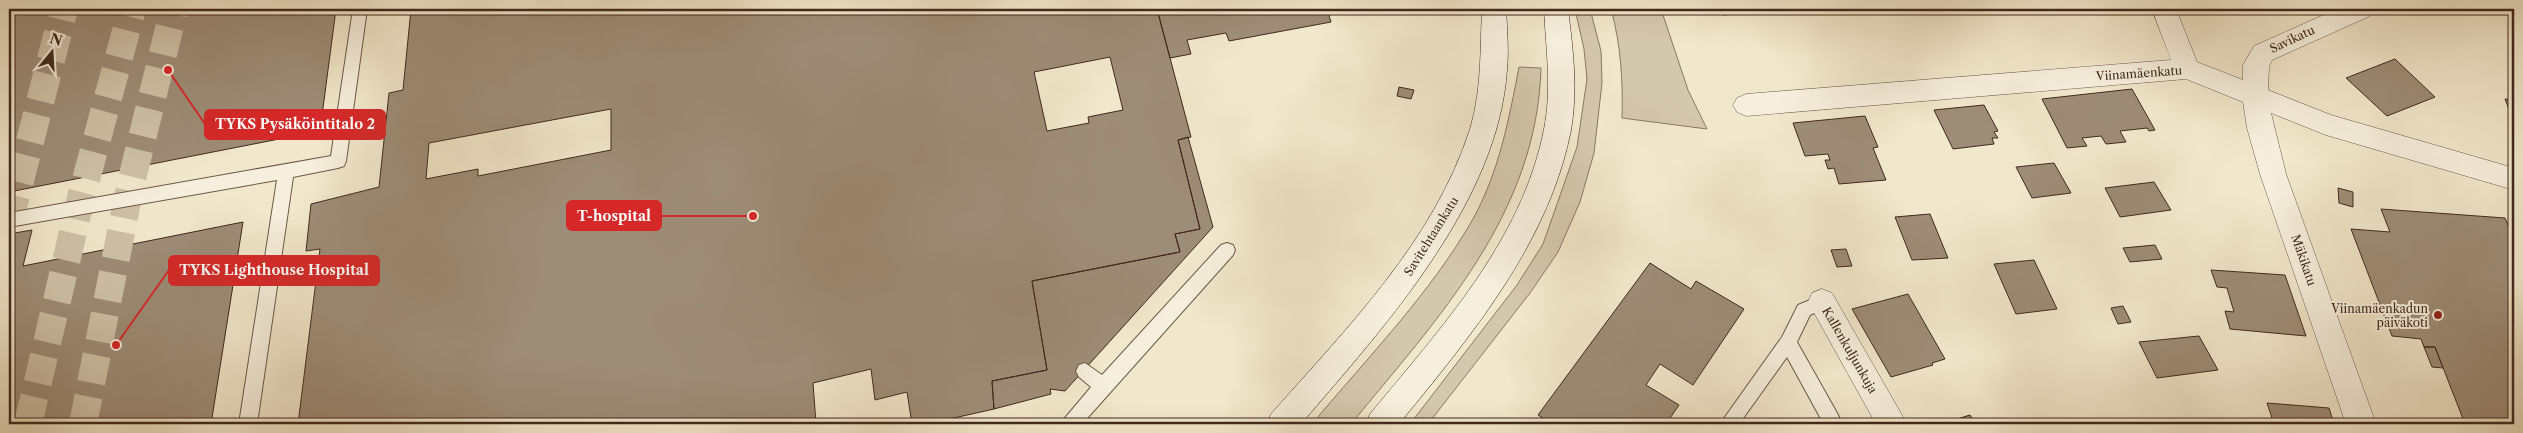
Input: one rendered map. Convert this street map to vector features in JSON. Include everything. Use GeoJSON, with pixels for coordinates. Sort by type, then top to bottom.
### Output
{"type":"FeatureCollection","features":[{"type":"Feature","properties":{"kind":"street","name":"Savitehtaankatu"},"geometry":{"type":"LineString","coordinates":[[1282,424],[1383,307],[1422,254],[1467,176],[1494,84],[1496,48],[1494,9]]}},
{"type":"Feature","properties":{"kind":"street"},"geometry":{"type":"LineString","coordinates":[[1381,424],[1466,319],[1499,272],[1524,227],[1541,189],[1553,150],[1564,91],[1564,61],[1556,9]]}},
{"type":"Feature","properties":{"kind":"street"},"geometry":{"type":"LineString","coordinates":[[2164,9],[2188,69]]}},
{"type":"Feature","properties":{"kind":"street","name":"Savikatu"},"geometry":{"type":"LineString","coordinates":[[2255,94],[2256,65],[2263,53],[2361,9]]}},
{"type":"Feature","properties":{"kind":"street","name":"Viinamäenkatu"},"geometry":{"type":"LineString","coordinates":[[1746,105],[2188,69],[2255,94],[2326,124],[2514,179]]}},
{"type":"Feature","properties":{"kind":"street","name":"Mäkikatu"},"geometry":{"type":"LineString","coordinates":[[2255,94],[2260,128],[2273,174],[2361,424]]}},
{"type":"Feature","properties":{"kind":"street","name":"Kallenkuljunkuja"},"geometry":{"type":"LineString","coordinates":[[1822,302],[1892,424]]}},
{"type":"Feature","properties":{"kind":"lane"},"geometry":{"type":"LineString","coordinates":[[9,220],[286,172],[338,161],[360,9]]}},
{"type":"Feature","properties":{"kind":"lane"},"geometry":{"type":"LineString","coordinates":[[248,424],[286,172]]}},
{"type":"Feature","properties":{"kind":"lane"},"geometry":{"type":"LineString","coordinates":[[1071,424],[1102,386],[1191,293],[1227,250]]}},
{"type":"Feature","properties":{"kind":"lane"},"geometry":{"type":"LineString","coordinates":[[1729,424],[1788,342],[1804,310],[1822,302]]}},
{"type":"Feature","properties":{"kind":"lane"},"geometry":{"type":"LineString","coordinates":[[1788,342],[1831,418],[1828,424]]}},
{"type":"Feature","properties":{"kind":"lane"},"geometry":{"type":"LineString","coordinates":[[1085,371],[1102,386]]}},
{"type":"Feature","properties":{"kind":"shaded area"},"geometry":{"type":"Polygon","coordinates":[[[1575,9],[1590,9],[1601,51],[1602,83],[1594,153],[1580,202],[1558,252],[1530,293],[1428,424],[1410,424],[1517,285],[1543,244],[1577,147],[1587,79],[1584,49],[1575,9]]]}},
{"type":"Feature","properties":{"kind":"shaded area"},"geometry":{"type":"Polygon","coordinates":[[[1611,9],[1661,9],[1688,90],[1707,129],[1622,118],[1621,63],[1611,9]]]}},
{"type":"Feature","properties":{"kind":"shaded area"},"geometry":{"type":"Polygon","coordinates":[[[1519,67],[1541,68],[1535,121],[1522,170],[1502,217],[1477,261],[1417,344],[1351,424],[1312,424],[1418,299],[1456,247],[1473,219],[1490,183],[1502,145],[1519,67]]]}},
{"type":"Feature","properties":{"kind":"building"},"geometry":{"type":"Polygon","coordinates":[[[9,9],[336,9],[320,131],[9,192],[9,9]]]}},
{"type":"Feature","properties":{"kind":"building"},"geometry":{"type":"Polygon","coordinates":[[[411,9],[1157,9],[1191,137],[1178,140],[1200,229],[1175,234],[1180,252],[1032,281],[1047,370],[992,381],[994,409],[927,424],[912,424],[907,392],[875,400],[871,369],[813,383],[816,424],[298,424],[320,249],[306,251],[311,204],[379,187],[389,93],[403,90],[411,9]],[[1110,57],[1034,72],[1047,131],[1089,123],[1088,117],[1123,110],[1110,57]],[[611,109],[429,143],[426,179],[478,169],[478,176],[611,150],[611,109]]]}},
{"type":"Feature","properties":{"kind":"building"},"geometry":{"type":"Polygon","coordinates":[[[1157,9],[1327,9],[1331,22],[1229,41],[1226,33],[1187,40],[1191,54],[1170,58],[1157,9]]]}},
{"type":"Feature","properties":{"kind":"building"},"geometry":{"type":"Polygon","coordinates":[[[1720,9],[1790,9],[1723,15],[1720,9]]]}},
{"type":"Feature","properties":{"kind":"building"},"geometry":{"type":"Polygon","coordinates":[[[1864,9],[1912,9],[1867,13],[1864,9]]]}},
{"type":"Feature","properties":{"kind":"building"},"geometry":{"type":"Polygon","coordinates":[[[2038,9],[2085,9],[2040,12],[2038,9]]]}},
{"type":"Feature","properties":{"kind":"building"},"geometry":{"type":"Polygon","coordinates":[[[2395,59],[2435,97],[2387,116],[2346,78],[2395,59]]]}},
{"type":"Feature","properties":{"kind":"building"},"geometry":{"type":"Polygon","coordinates":[[[1399,87],[1414,90],[1411,99],[1397,96],[1399,87]]]}},
{"type":"Feature","properties":{"kind":"building"},"geometry":{"type":"Polygon","coordinates":[[[2132,89],[2155,130],[2149,131],[2147,128],[2120,131],[2126,142],[2106,144],[2101,136],[2082,138],[2087,146],[2067,148],[2042,99],[2132,89]]]}},
{"type":"Feature","properties":{"kind":"building"},"geometry":{"type":"Polygon","coordinates":[[[2505,99],[2514,100],[2514,122],[2505,99]]]}},
{"type":"Feature","properties":{"kind":"building"},"geometry":{"type":"Polygon","coordinates":[[[1984,105],[1998,131],[1994,132],[1998,138],[1992,138],[1994,144],[1953,149],[1934,110],[1984,105]]]}},
{"type":"Feature","properties":{"kind":"building"},"geometry":{"type":"Polygon","coordinates":[[[1865,116],[1878,147],[1873,148],[1886,180],[1839,184],[1834,168],[1828,169],[1825,160],[1830,160],[1828,154],[1805,156],[1793,123],[1865,116]]]}},
{"type":"Feature","properties":{"kind":"building"},"geometry":{"type":"Polygon","coordinates":[[[1188,137],[1213,227],[1065,391],[1050,389],[1051,394],[994,409],[992,381],[1047,370],[1032,281],[1180,252],[1175,234],[1200,229],[1178,140],[1188,137]]]}},
{"type":"Feature","properties":{"kind":"building"},"geometry":{"type":"Polygon","coordinates":[[[2054,163],[2071,193],[2032,198],[2016,167],[2054,163]]]}},
{"type":"Feature","properties":{"kind":"building"},"geometry":{"type":"Polygon","coordinates":[[[2154,182],[2171,210],[2120,217],[2105,188],[2154,182]]]}},
{"type":"Feature","properties":{"kind":"building"},"geometry":{"type":"Polygon","coordinates":[[[2338,188],[2353,192],[2353,207],[2339,203],[2338,188]]]}},
{"type":"Feature","properties":{"kind":"building"},"geometry":{"type":"Polygon","coordinates":[[[2381,209],[2505,218],[2514,240],[2514,424],[2465,424],[2435,347],[2424,347],[2421,339],[2392,336],[2351,229],[2390,232],[2381,209]]]}},
{"type":"Feature","properties":{"kind":"building"},"geometry":{"type":"Polygon","coordinates":[[[1930,214],[1948,258],[1912,260],[1895,217],[1930,214]]]}},
{"type":"Feature","properties":{"kind":"building"},"geometry":{"type":"Polygon","coordinates":[[[243,222],[211,424],[9,424],[9,234],[32,230],[23,266],[243,222]]]}},
{"type":"Feature","properties":{"kind":"building"},"geometry":{"type":"Polygon","coordinates":[[[2155,245],[2162,259],[2130,262],[2123,248],[2155,245]]]}},
{"type":"Feature","properties":{"kind":"building"},"geometry":{"type":"Polygon","coordinates":[[[1846,249],[1852,266],[1837,267],[1831,250],[1846,249]]]}},
{"type":"Feature","properties":{"kind":"building"},"geometry":{"type":"Polygon","coordinates":[[[2034,260],[2057,309],[2016,314],[1994,264],[2034,260]]]}},
{"type":"Feature","properties":{"kind":"building"},"geometry":{"type":"Polygon","coordinates":[[[1650,263],[1691,289],[1696,281],[1744,309],[1693,385],[1660,364],[1646,385],[1679,405],[1666,424],[1552,424],[1538,415],[1650,263]]]}},
{"type":"Feature","properties":{"kind":"building"},"geometry":{"type":"Polygon","coordinates":[[[2211,270],[2285,275],[2306,336],[2230,329],[2225,311],[2234,312],[2227,288],[2217,287],[2211,270]]]}},
{"type":"Feature","properties":{"kind":"building"},"geometry":{"type":"Polygon","coordinates":[[[1908,294],[1945,359],[1932,363],[1933,365],[1891,377],[1852,309],[1908,294]]]}},
{"type":"Feature","properties":{"kind":"building"},"geometry":{"type":"Polygon","coordinates":[[[2123,306],[2131,322],[2118,324],[2111,308],[2123,306]]]}},
{"type":"Feature","properties":{"kind":"building"},"geometry":{"type":"Polygon","coordinates":[[[2199,336],[2218,370],[2157,378],[2139,342],[2199,336]]]}},
{"type":"Feature","properties":{"kind":"building"},"geometry":{"type":"Polygon","coordinates":[[[2424,347],[2435,347],[2443,368],[2432,367],[2424,347]]]}},
{"type":"Feature","properties":{"kind":"building"},"geometry":{"type":"Polygon","coordinates":[[[2267,403],[2329,408],[2334,424],[2274,424],[2267,403]]]}},
{"type":"Feature","properties":{"kind":"building"},"geometry":{"type":"Polygon","coordinates":[[[1970,415],[1975,423],[1982,421],[1984,424],[1941,424],[1970,415]]]}},
{"type":"Feature","properties":{"kind":"tunnel"},"geometry":{"type":"LineString","coordinates":[[9,223],[64,9]]}},
{"type":"Feature","properties":{"kind":"tunnel"},"geometry":{"type":"LineString","coordinates":[[28,424],[81,198],[132,9]]}},
{"type":"Feature","properties":{"kind":"tunnel"},"geometry":{"type":"LineString","coordinates":[[83,424],[130,187],[174,9]]}},
{"type":"Feature","properties":{"kind":"place","name":"TYKS Pysäköintitalo 2"},"geometry":{"type":"Point","coordinates":[168,70]}},
{"type":"Feature","properties":{"kind":"place","name":"T-hospital"},"geometry":{"type":"Point","coordinates":[753,216]}},
{"type":"Feature","properties":{"kind":"place","name":"Viinamäenkadun päiväkoti"},"geometry":{"type":"Point","coordinates":[2438,315]}},
{"type":"Feature","properties":{"kind":"place","name":"TYKS Lighthouse Hospital"},"geometry":{"type":"Point","coordinates":[116,345]}}]}
